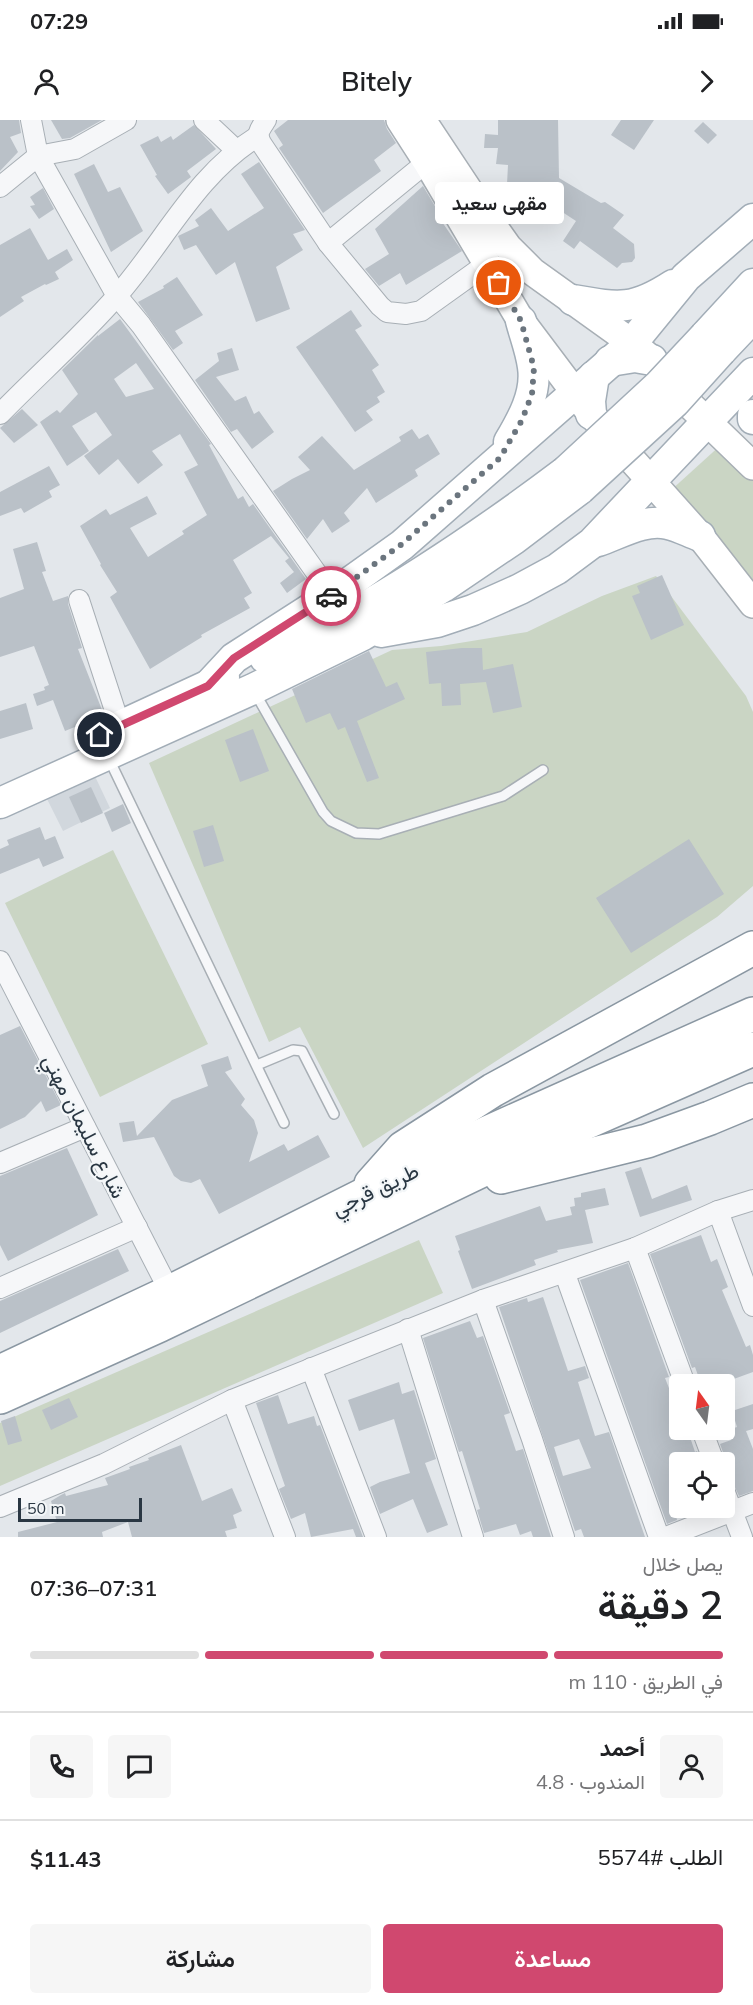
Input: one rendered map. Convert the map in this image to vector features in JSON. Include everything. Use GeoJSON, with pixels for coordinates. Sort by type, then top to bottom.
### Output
{"type":"FeatureCollection","features":[{"type":"Feature","properties":{"kind":"highway"},"geometry":{"type":"LineString","coordinates":[[360,1196],[403,1148],[493,1090],[753,948]]}},
{"type":"Feature","properties":{"kind":"highway","name":"طريق قرجي"},"geometry":{"type":"LineString","coordinates":[[1,1390],[170,1292],[360,1196],[489,1132],[753,1014]]}},
{"type":"Feature","properties":{"kind":"highway","name":"طريق قرجي"},"geometry":{"type":"LineString","coordinates":[[1,1390],[143,1334],[526,1149],[753,1049]]}},
{"type":"Feature","properties":{"kind":"highway"},"geometry":{"type":"LineString","coordinates":[[430,1194],[647,1141],[753,1100]]}},
{"type":"Feature","properties":{"kind":"main road"},"geometry":{"type":"LineString","coordinates":[[400,120],[521,321],[534,368],[532,394],[522,420],[500,458]]}},
{"type":"Feature","properties":{"kind":"main road"},"geometry":{"type":"LineString","coordinates":[[422,120],[480,209],[508,247],[533,272],[573,300],[612,307],[630,306],[651,300],[686,277],[753,219]]}},
{"type":"Feature","properties":{"kind":"main road"},"geometry":{"type":"LineString","coordinates":[[208,686],[234,658],[332,595],[402,544],[500,458],[609,374],[686,277]]}},
{"type":"Feature","properties":{"kind":"main road"},"geometry":{"type":"LineString","coordinates":[[713,343],[753,284]]}},
{"type":"Feature","properties":{"kind":"main road"},"geometry":{"type":"LineString","coordinates":[[573,300],[609,374],[644,474],[699,536],[753,604]]}},
{"type":"Feature","properties":{"kind":"main road"},"geometry":{"type":"LineString","coordinates":[[0,803],[253,689],[363,635],[443,587],[514,539],[572,481],[659,385],[713,343],[753,318]]}},
{"type":"Feature","properties":{"kind":"main road"},"geometry":{"type":"LineString","coordinates":[[521,321],[609,374],[699,415],[753,466]]}},
{"type":"Feature","properties":{"kind":"main road"},"geometry":{"type":"LineString","coordinates":[[592,543],[644,474],[679,451],[699,415],[753,373]]}},
{"type":"Feature","properties":{"kind":"main road"},"geometry":{"type":"LineString","coordinates":[[0,782],[208,686],[349,616],[415,577],[500,521],[572,481]]}},
{"type":"Feature","properties":{"kind":"main road"},"geometry":{"type":"LineString","coordinates":[[363,635],[437,622],[473,610],[520,589],[556,569],[592,543],[643,525],[667,523],[699,536]]}},
{"type":"Feature","properties":{"kind":"street"},"geometry":{"type":"LineString","coordinates":[[31,120],[38,156],[117,296],[141,325],[332,595]]}},
{"type":"Feature","properties":{"kind":"street"},"geometry":{"type":"LineString","coordinates":[[0,187],[38,156],[75,149],[126,120]]}},
{"type":"Feature","properties":{"kind":"street"},"geometry":{"type":"LineString","coordinates":[[204,120],[236,150]]}},
{"type":"Feature","properties":{"kind":"street"},"geometry":{"type":"LineString","coordinates":[[0,414],[117,296],[208,176],[262,128],[328,243],[387,312],[406,314],[421,311],[488,263]]}},
{"type":"Feature","properties":{"kind":"street"},"geometry":{"type":"LineString","coordinates":[[328,243],[427,162]]}},
{"type":"Feature","properties":{"kind":"street"},"geometry":{"type":"LineString","coordinates":[[79,600],[120,726]]}},
{"type":"Feature","properties":{"kind":"street","name":"شارع سليمان مهني"},"geometry":{"type":"LineString","coordinates":[[0,961],[5,981],[85,1126],[170,1292]]}},
{"type":"Feature","properties":{"kind":"street"},"geometry":{"type":"LineString","coordinates":[[0,1163],[85,1126]]}},
{"type":"Feature","properties":{"kind":"street"},"geometry":{"type":"LineString","coordinates":[[0,1507],[104,1464],[232,1400],[483,1300],[565,1274],[635,1248],[718,1211],[753,1200]]}},
{"type":"Feature","properties":{"kind":"street"},"geometry":{"type":"LineString","coordinates":[[718,1211],[753,1306]]}},
{"type":"Feature","properties":{"kind":"street"},"geometry":{"type":"LineString","coordinates":[[0,1288],[136,1227]]}},
{"type":"Feature","properties":{"kind":"street"},"geometry":{"type":"LineString","coordinates":[[635,1248],[682,1374]]}},
{"type":"Feature","properties":{"kind":"street"},"geometry":{"type":"LineString","coordinates":[[565,1274],[659,1537]]}},
{"type":"Feature","properties":{"kind":"street"},"geometry":{"type":"LineString","coordinates":[[483,1300],[564,1537]]}},
{"type":"Feature","properties":{"kind":"street"},"geometry":{"type":"LineString","coordinates":[[408,1329],[473,1537]]}},
{"type":"Feature","properties":{"kind":"street"},"geometry":{"type":"LineString","coordinates":[[311,1368],[376,1537]]}},
{"type":"Feature","properties":{"kind":"street"},"geometry":{"type":"LineString","coordinates":[[232,1400],[285,1537]]}},
{"type":"Feature","properties":{"kind":"street"},"geometry":{"type":"LineString","coordinates":[[735,1509],[753,1503]]}},
{"type":"Feature","properties":{"kind":"street"},"geometry":{"type":"LineString","coordinates":[[666,1537],[712,1518]]}},
{"type":"Feature","properties":{"kind":"street"},"geometry":{"type":"LineString","coordinates":[[735,1518],[742,1537]]}},
{"type":"Feature","properties":{"kind":"lane"},"geometry":{"type":"LineString","coordinates":[[253,689],[323,812],[331,820],[356,833],[379,834],[503,796],[543,770]]}},
{"type":"Feature","properties":{"kind":"lane"},"geometry":{"type":"LineString","coordinates":[[107,755],[284,1123]]}},
{"type":"Feature","properties":{"kind":"lane"},"geometry":{"type":"LineString","coordinates":[[256,1065],[293,1050],[302,1051],[334,1114]]}},
{"type":"Feature","properties":{"kind":"shaded area"},"geometry":{"type":"Polygon","coordinates":[[[92,770],[110,808],[63,831],[44,793],[92,770]]]}},
{"type":"Feature","properties":{"kind":"green space"},"geometry":{"type":"Polygon","coordinates":[[[723,443],[753,475],[753,591],[669,492],[723,443]]]}},
{"type":"Feature","properties":{"kind":"green space"},"geometry":{"type":"Polygon","coordinates":[[[656,576],[746,696],[753,712],[753,886],[717,917],[363,1148],[300,1027],[269,1042],[149,763],[392,650],[441,646],[527,632],[602,596],[656,576]]]}},
{"type":"Feature","properties":{"kind":"green space"},"geometry":{"type":"Polygon","coordinates":[[[113,850],[208,1044],[100,1097],[5,903],[113,850]]]}},
{"type":"Feature","properties":{"kind":"green space"},"geometry":{"type":"Polygon","coordinates":[[[419,1240],[443,1293],[0,1486],[0,1423],[419,1240]]]}},
{"type":"Feature","properties":{"kind":"building"},"geometry":{"type":"Polygon","coordinates":[[[0,120],[19,120],[21,133],[10,137],[18,152],[0,171],[0,120]]]}},
{"type":"Feature","properties":{"kind":"building"},"geometry":{"type":"Polygon","coordinates":[[[51,120],[102,120],[70,138],[62,139],[51,120]]]}},
{"type":"Feature","properties":{"kind":"building"},"geometry":{"type":"Polygon","coordinates":[[[288,120],[384,120],[396,143],[374,160],[381,171],[323,213],[279,148],[283,145],[274,131],[288,120]]]}},
{"type":"Feature","properties":{"kind":"building"},"geometry":{"type":"Polygon","coordinates":[[[498,120],[558,120],[559,178],[601,203],[605,202],[624,215],[613,228],[634,244],[635,258],[632,262],[622,263],[617,268],[580,241],[574,249],[563,241],[576,221],[544,200],[507,184],[508,165],[496,164],[498,148],[484,148],[485,134],[498,135],[498,120]]]}},
{"type":"Feature","properties":{"kind":"building"},"geometry":{"type":"Polygon","coordinates":[[[621,120],[654,120],[634,150],[611,135],[621,120]]]}},
{"type":"Feature","properties":{"kind":"building"},"geometry":{"type":"Polygon","coordinates":[[[703,122],[717,135],[708,144],[694,131],[703,122]]]}},
{"type":"Feature","properties":{"kind":"building"},"geometry":{"type":"Polygon","coordinates":[[[194,125],[216,149],[187,171],[191,177],[168,194],[155,176],[157,175],[140,145],[158,136],[161,142],[171,136],[173,140],[194,125]]]}},
{"type":"Feature","properties":{"kind":"building"},"geometry":{"type":"Polygon","coordinates":[[[259,162],[305,230],[293,234],[303,250],[276,267],[290,309],[256,322],[235,262],[216,275],[196,245],[184,250],[178,236],[199,226],[195,220],[211,208],[228,231],[264,208],[241,174],[259,162]]]}},
{"type":"Feature","properties":{"kind":"building"},"geometry":{"type":"Polygon","coordinates":[[[94,164],[108,192],[120,187],[143,231],[111,252],[74,174],[94,164]]]}},
{"type":"Feature","properties":{"kind":"building"},"geometry":{"type":"Polygon","coordinates":[[[423,186],[442,218],[440,219],[462,251],[406,285],[400,273],[379,286],[365,269],[389,254],[375,229],[423,186]]]}},
{"type":"Feature","properties":{"kind":"building"},"geometry":{"type":"Polygon","coordinates":[[[43,188],[54,209],[39,219],[30,206],[35,205],[30,197],[43,188]]]}},
{"type":"Feature","properties":{"kind":"building"},"geometry":{"type":"Polygon","coordinates":[[[30,228],[48,260],[67,249],[73,260],[55,272],[59,279],[21,297],[24,301],[0,317],[0,245],[30,228]]]}},
{"type":"Feature","properties":{"kind":"building"},"geometry":{"type":"Polygon","coordinates":[[[177,277],[203,315],[175,331],[183,343],[173,350],[138,302],[164,288],[163,286],[177,277]]]}},
{"type":"Feature","properties":{"kind":"building"},"geometry":{"type":"Polygon","coordinates":[[[351,310],[362,326],[355,330],[379,365],[372,370],[385,392],[377,397],[380,402],[366,411],[373,420],[355,432],[296,347],[351,310]]]}},
{"type":"Feature","properties":{"kind":"building"},"geometry":{"type":"Polygon","coordinates":[[[120,319],[211,444],[209,445],[238,499],[243,496],[249,507],[253,504],[306,579],[287,593],[280,583],[294,572],[285,561],[289,558],[271,536],[233,560],[252,593],[244,598],[250,608],[201,635],[202,637],[150,669],[110,597],[117,592],[80,526],[106,509],[110,515],[147,496],[157,514],[130,528],[148,557],[184,534],[182,531],[207,515],[184,472],[198,465],[180,434],[152,451],[163,465],[138,484],[118,459],[99,475],[84,456],[112,435],[96,412],[72,426],[89,451],[67,466],[40,422],[57,410],[60,413],[78,394],[62,370],[120,319]],[[136,363],[114,379],[126,397],[154,389],[136,363]]]}},
{"type":"Feature","properties":{"kind":"building"},"geometry":{"type":"Polygon","coordinates":[[[232,348],[239,370],[216,377],[235,401],[246,396],[254,414],[259,411],[274,432],[252,449],[237,429],[231,432],[195,380],[219,361],[217,353],[232,348]]]}},
{"type":"Feature","properties":{"kind":"building"},"geometry":{"type":"Polygon","coordinates":[[[22,409],[38,425],[14,443],[0,428],[22,409]]]}},
{"type":"Feature","properties":{"kind":"building"},"geometry":{"type":"Polygon","coordinates":[[[412,429],[419,439],[428,434],[440,454],[415,470],[418,476],[376,503],[367,488],[344,513],[350,521],[332,533],[323,519],[307,539],[273,491],[310,470],[298,457],[322,436],[354,470],[401,441],[399,437],[412,429]]]}},
{"type":"Feature","properties":{"kind":"building"},"geometry":{"type":"Polygon","coordinates":[[[49,466],[60,485],[49,491],[52,497],[24,513],[21,508],[0,516],[0,492],[49,466]]]}},
{"type":"Feature","properties":{"kind":"building"},"geometry":{"type":"Polygon","coordinates":[[[37,542],[46,571],[42,572],[53,601],[68,596],[68,604],[82,648],[78,649],[104,715],[65,731],[53,700],[37,706],[33,694],[45,690],[44,687],[49,685],[34,646],[0,657],[0,598],[24,589],[13,549],[37,542]]]}},
{"type":"Feature","properties":{"kind":"building"},"geometry":{"type":"Polygon","coordinates":[[[662,575],[684,625],[651,640],[632,596],[640,593],[637,586],[662,575]]]}},
{"type":"Feature","properties":{"kind":"building"},"geometry":{"type":"Polygon","coordinates":[[[482,648],[483,670],[513,664],[522,707],[493,713],[486,682],[460,684],[461,705],[442,706],[441,683],[429,684],[426,652],[482,648]]]}},
{"type":"Feature","properties":{"kind":"building"},"geometry":{"type":"Polygon","coordinates":[[[369,651],[386,687],[397,682],[405,699],[357,721],[379,778],[367,782],[345,727],[338,730],[330,713],[306,723],[292,689],[369,651]]]}},
{"type":"Feature","properties":{"kind":"building"},"geometry":{"type":"Polygon","coordinates":[[[26,703],[33,729],[0,739],[0,711],[26,703]]]}},
{"type":"Feature","properties":{"kind":"building"},"geometry":{"type":"Polygon","coordinates":[[[253,729],[269,771],[240,782],[225,740],[253,729]]]}},
{"type":"Feature","properties":{"kind":"building"},"geometry":{"type":"Polygon","coordinates":[[[91,787],[103,813],[81,823],[69,797],[91,787]]]}},
{"type":"Feature","properties":{"kind":"building"},"geometry":{"type":"Polygon","coordinates":[[[123,804],[131,823],[112,832],[104,813],[123,804]]]}},
{"type":"Feature","properties":{"kind":"building"},"geometry":{"type":"Polygon","coordinates":[[[213,825],[224,861],[204,867],[193,831],[213,825]]]}},
{"type":"Feature","properties":{"kind":"building"},"geometry":{"type":"Polygon","coordinates":[[[40,827],[45,840],[55,836],[64,858],[43,867],[39,858],[0,874],[0,849],[9,845],[7,840],[40,827]]]}},
{"type":"Feature","properties":{"kind":"building"},"geometry":{"type":"Polygon","coordinates":[[[689,839],[724,894],[631,953],[596,898],[689,839]]]}},
{"type":"Feature","properties":{"kind":"building"},"geometry":{"type":"Polygon","coordinates":[[[20,1026],[61,1105],[46,1112],[41,1101],[25,1117],[0,1129],[0,1035],[20,1026]]]}},
{"type":"Feature","properties":{"kind":"building"},"geometry":{"type":"Polygon","coordinates":[[[228,1056],[232,1069],[225,1072],[245,1099],[241,1105],[254,1120],[258,1133],[249,1162],[284,1144],[288,1151],[318,1135],[330,1157],[219,1214],[200,1179],[191,1183],[181,1181],[174,1176],[154,1137],[123,1142],[119,1123],[134,1121],[137,1136],[172,1100],[208,1086],[201,1065],[228,1056]]]}},
{"type":"Feature","properties":{"kind":"building"},"geometry":{"type":"Polygon","coordinates":[[[67,1148],[98,1215],[8,1261],[0,1245],[0,1176],[67,1148]]]}},
{"type":"Feature","properties":{"kind":"building"},"geometry":{"type":"Polygon","coordinates":[[[641,1167],[652,1199],[687,1185],[692,1200],[640,1217],[625,1172],[641,1167]]]}},
{"type":"Feature","properties":{"kind":"building"},"geometry":{"type":"Polygon","coordinates":[[[605,1188],[609,1205],[585,1210],[593,1243],[557,1250],[558,1252],[534,1260],[536,1265],[472,1289],[455,1236],[540,1206],[546,1221],[572,1215],[570,1207],[575,1206],[574,1198],[581,1197],[581,1193],[605,1188]]]}},
{"type":"Feature","properties":{"kind":"building"},"geometry":{"type":"Polygon","coordinates":[[[701,1235],[711,1262],[717,1259],[728,1287],[722,1290],[746,1347],[750,1345],[753,1355],[753,1372],[735,1379],[735,1374],[698,1374],[695,1367],[692,1368],[650,1254],[701,1235]]]}},
{"type":"Feature","properties":{"kind":"building"},"geometry":{"type":"Polygon","coordinates":[[[118,1249],[129,1271],[0,1333],[0,1301],[118,1249]]]}},
{"type":"Feature","properties":{"kind":"building"},"geometry":{"type":"Polygon","coordinates":[[[628,1263],[669,1377],[665,1378],[669,1388],[669,1440],[691,1440],[695,1452],[669,1452],[669,1518],[676,1518],[677,1520],[667,1524],[580,1280],[628,1263]]]}},
{"type":"Feature","properties":{"kind":"building"},"geometry":{"type":"Polygon","coordinates":[[[543,1297],[568,1371],[585,1366],[589,1378],[578,1382],[595,1436],[609,1432],[645,1537],[584,1537],[581,1529],[575,1531],[499,1307],[527,1298],[528,1302],[543,1297]],[[579,1439],[554,1447],[563,1476],[591,1468],[579,1439]]]}},
{"type":"Feature","properties":{"kind":"building"},"geometry":{"type":"Polygon","coordinates":[[[470,1321],[477,1338],[483,1336],[510,1413],[504,1415],[516,1451],[523,1449],[551,1537],[533,1537],[531,1531],[520,1535],[516,1524],[484,1533],[477,1510],[480,1509],[462,1451],[459,1452],[423,1338],[470,1321]]]}},
{"type":"Feature","properties":{"kind":"building"},"geometry":{"type":"Polygon","coordinates":[[[399,1382],[402,1394],[414,1390],[436,1459],[425,1463],[448,1525],[427,1533],[413,1499],[380,1514],[370,1487],[410,1473],[394,1419],[359,1431],[348,1400],[399,1382]]]}},
{"type":"Feature","properties":{"kind":"building"},"geometry":{"type":"Polygon","coordinates":[[[278,1395],[288,1424],[314,1416],[317,1426],[320,1425],[363,1537],[356,1537],[353,1529],[311,1537],[305,1513],[291,1519],[279,1489],[285,1486],[256,1403],[278,1395]]]}},
{"type":"Feature","properties":{"kind":"building"},"geometry":{"type":"Polygon","coordinates":[[[69,1398],[78,1417],[51,1430],[42,1410],[69,1398]]]}},
{"type":"Feature","properties":{"kind":"building"},"geometry":{"type":"Polygon","coordinates":[[[753,1404],[753,1429],[746,1431],[753,1449],[753,1491],[739,1496],[735,1487],[735,1452],[723,1452],[720,1444],[735,1440],[735,1428],[737,1427],[735,1410],[753,1404]]]}},
{"type":"Feature","properties":{"kind":"building"},"geometry":{"type":"Polygon","coordinates":[[[15,1416],[22,1441],[8,1445],[1,1421],[15,1416]]]}},
{"type":"Feature","properties":{"kind":"building"},"geometry":{"type":"Polygon","coordinates":[[[181,1445],[202,1501],[232,1488],[242,1511],[233,1515],[237,1528],[225,1531],[227,1537],[132,1537],[128,1522],[102,1532],[103,1537],[18,1537],[18,1532],[57,1522],[51,1501],[61,1495],[65,1493],[66,1496],[108,1485],[105,1478],[181,1445]]]}},
{"type":"Feature","properties":{"kind":"way so far"},"geometry":{"type":"LineString","coordinates":[[331,596],[402,544],[500,458],[522,420],[532,394],[534,368],[521,321],[499,283]]}},
{"type":"Feature","properties":{"kind":"place","name":"مقهى سعيد"},"geometry":{"type":"Point","coordinates":[499,283]}},
{"type":"Feature","properties":{"kind":"route"},"geometry":{"type":"LineString","coordinates":[[100,735],[208,686],[234,658],[331,596]]}}]}
